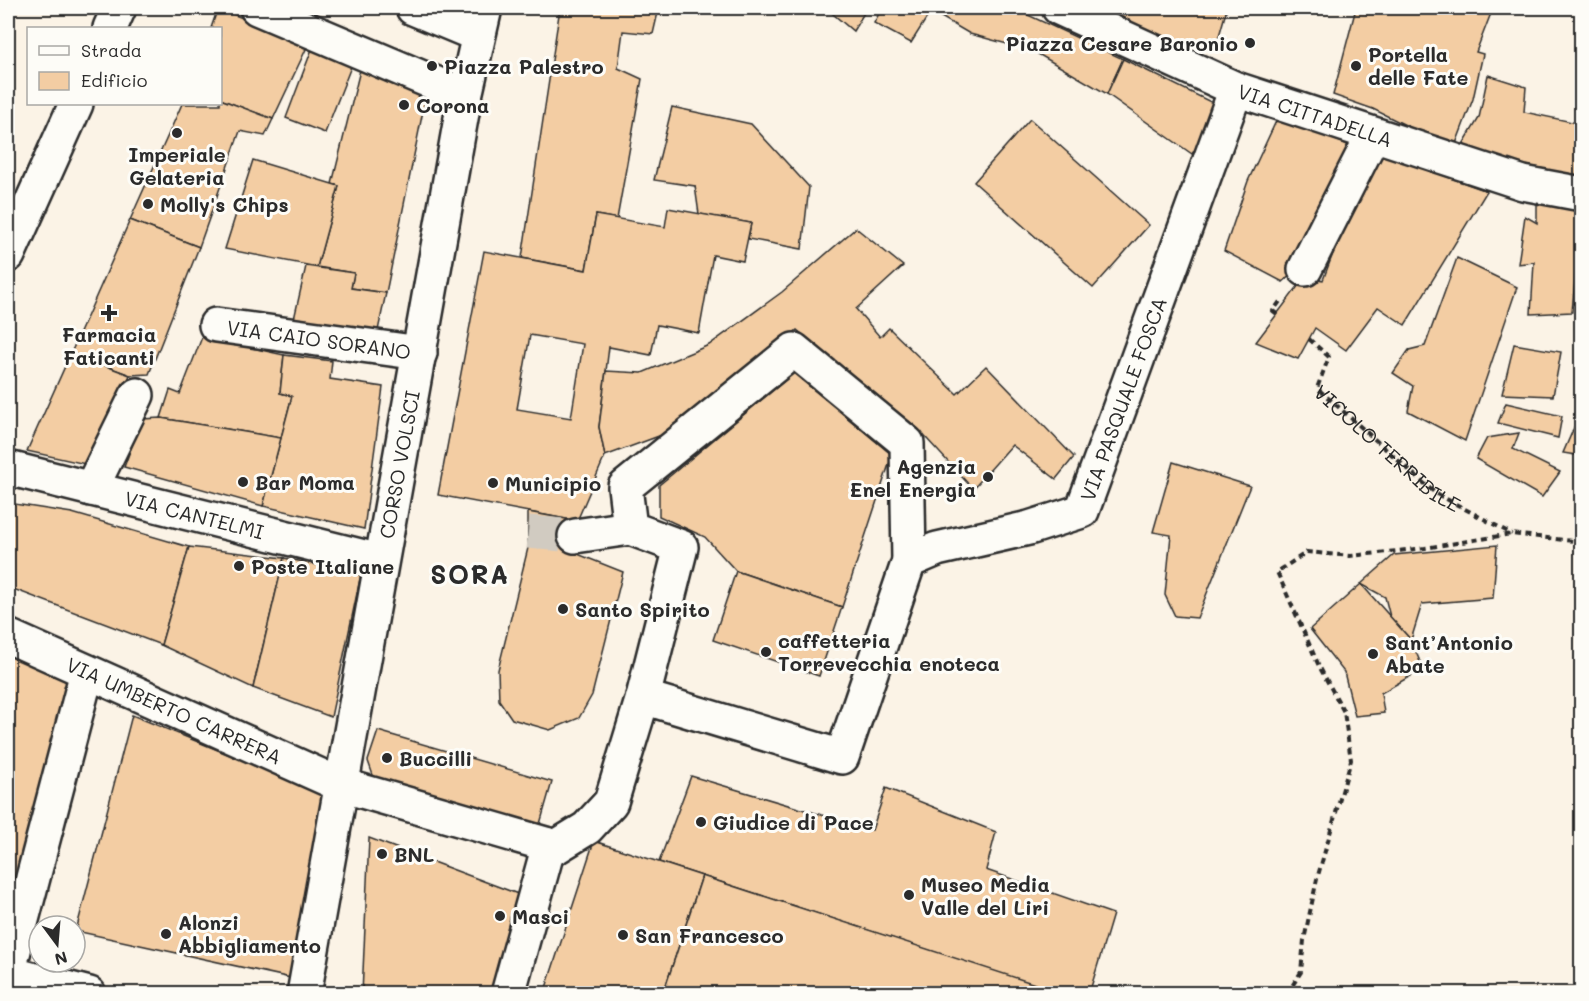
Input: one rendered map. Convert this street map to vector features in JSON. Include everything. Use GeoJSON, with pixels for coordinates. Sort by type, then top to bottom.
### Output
{"type":"FeatureCollection","features":[{"type":"Feature","properties":{"kind":"street"},"geometry":{"type":"LineString","coordinates":[[110,27],[119,8]]}},
{"type":"Feature","properties":{"kind":"street"},"geometry":{"type":"LineString","coordinates":[[257,8],[465,96]]}},
{"type":"Feature","properties":{"kind":"street"},"geometry":{"type":"LineString","coordinates":[[413,8],[481,21]]}},
{"type":"Feature","properties":{"kind":"street","name":"VIA CITTADELLA"},"geometry":{"type":"LineString","coordinates":[[1059,8],[1098,17],[1236,89],[1523,183],[1581,194]]}},
{"type":"Feature","properties":{"kind":"street","name":"CORSO VOLSCI"},"geometry":{"type":"LineString","coordinates":[[304,993],[380,561],[420,353],[465,96],[481,21]]}},
{"type":"Feature","properties":{"kind":"street","name":"VIA PASQUALE FOSCA"},"geometry":{"type":"LineString","coordinates":[[909,561],[937,549],[1029,528],[1082,511],[1236,89]]}},
{"type":"Feature","properties":{"kind":"street"},"geometry":{"type":"LineString","coordinates":[[8,255],[76,105]]}},
{"type":"Feature","properties":{"kind":"street"},"geometry":{"type":"LineString","coordinates":[[1305,269],[1373,135]]}},
{"type":"Feature","properties":{"kind":"street","name":"VIA CAIO SORANO"},"geometry":{"type":"LineString","coordinates":[[216,324],[420,353]]}},
{"type":"Feature","properties":{"kind":"street"},"geometry":{"type":"LineString","coordinates":[[630,528],[625,487],[794,350],[907,443],[909,561],[842,757],[643,697]]}},
{"type":"Feature","properties":{"kind":"street"},"geometry":{"type":"LineString","coordinates":[[91,489],[137,394]]}},
{"type":"Feature","properties":{"kind":"street","name":"VIA CANTELMI"},"geometry":{"type":"LineString","coordinates":[[8,468],[380,561]]}},
{"type":"Feature","properties":{"kind":"street"},"geometry":{"type":"LineString","coordinates":[[341,785],[556,847],[587,828],[611,802],[643,697],[681,547],[630,528],[575,536]]}},
{"type":"Feature","properties":{"kind":"street","name":"VIA UMBERTO CARRERA"},"geometry":{"type":"LineString","coordinates":[[8,636],[341,785]]}},
{"type":"Feature","properties":{"kind":"street"},"geometry":{"type":"LineString","coordinates":[[87,672],[8,973],[89,993]]}},
{"type":"Feature","properties":{"kind":"street"},"geometry":{"type":"LineString","coordinates":[[508,993],[549,845]]}},
{"type":"Feature","properties":{"kind":"path","name":"VICOLO TERRIBILE"},"geometry":{"type":"LineString","coordinates":[[1309,339],[1329,357],[1317,388],[1435,494],[1512,534]]}},
{"type":"Feature","properties":{"kind":"path"},"geometry":{"type":"LineString","coordinates":[[1287,993],[1301,972],[1304,940],[1317,879],[1351,760],[1344,712],[1319,666],[1276,572],[1307,552],[1350,556],[1425,548],[1512,534],[1581,542]]}},
{"type":"Feature","properties":{"kind":"building"},"geometry":{"type":"Polygon","coordinates":[[[218,8],[308,45],[273,119],[222,100],[222,27],[211,27],[218,8]]]}},
{"type":"Feature","properties":{"kind":"building"},"geometry":{"type":"Polygon","coordinates":[[[560,8],[659,8],[653,34],[623,31],[618,68],[642,79],[617,219],[596,215],[586,270],[522,258],[560,8]]]}},
{"type":"Feature","properties":{"kind":"building"},"geometry":{"type":"Polygon","coordinates":[[[826,8],[867,8],[853,31],[826,8]]]}},
{"type":"Feature","properties":{"kind":"building"},"geometry":{"type":"Polygon","coordinates":[[[882,8],[1013,8],[1123,59],[1107,94],[1033,51],[970,34],[931,11],[911,43],[874,23],[882,8]]]}},
{"type":"Feature","properties":{"kind":"building"},"geometry":{"type":"Polygon","coordinates":[[[1121,8],[1227,8],[1215,50],[1115,25],[1121,8]]]}},
{"type":"Feature","properties":{"kind":"building"},"geometry":{"type":"Polygon","coordinates":[[[1356,8],[1493,8],[1476,52],[1483,54],[1473,99],[1454,149],[1373,109],[1333,95],[1356,8]]]}},
{"type":"Feature","properties":{"kind":"building"},"geometry":{"type":"Polygon","coordinates":[[[312,49],[352,64],[325,133],[286,118],[312,49]]]}},
{"type":"Feature","properties":{"kind":"building"},"geometry":{"type":"Polygon","coordinates":[[[1123,59],[1223,108],[1192,154],[1107,94],[1123,59]]]}},
{"type":"Feature","properties":{"kind":"building"},"geometry":{"type":"Polygon","coordinates":[[[360,70],[426,96],[386,293],[351,288],[354,273],[317,267],[339,186],[332,184],[360,70]]]}},
{"type":"Feature","properties":{"kind":"building"},"geometry":{"type":"Polygon","coordinates":[[[1488,75],[1526,87],[1524,112],[1582,124],[1582,177],[1459,151],[1479,118],[1488,75]]]}},
{"type":"Feature","properties":{"kind":"building"},"geometry":{"type":"Polygon","coordinates":[[[222,100],[273,119],[265,136],[240,131],[199,247],[130,220],[182,105],[222,105],[222,100]]]}},
{"type":"Feature","properties":{"kind":"building"},"geometry":{"type":"Polygon","coordinates":[[[672,107],[751,124],[809,187],[802,249],[748,239],[751,223],[699,214],[695,186],[654,180],[672,107]]]}},
{"type":"Feature","properties":{"kind":"building"},"geometry":{"type":"Polygon","coordinates":[[[1278,117],[1358,149],[1309,258],[1283,282],[1224,251],[1248,181],[1278,117]]]}},
{"type":"Feature","properties":{"kind":"building"},"geometry":{"type":"Polygon","coordinates":[[[1030,119],[1149,225],[1093,288],[974,182],[1030,119]]]}},
{"type":"Feature","properties":{"kind":"building"},"geometry":{"type":"Polygon","coordinates":[[[1372,150],[1487,191],[1405,325],[1378,307],[1346,350],[1315,328],[1298,359],[1256,342],[1305,277],[1323,280],[1372,150]]]}},
{"type":"Feature","properties":{"kind":"building"},"geometry":{"type":"Polygon","coordinates":[[[253,160],[339,186],[317,267],[225,249],[253,160]]]}},
{"type":"Feature","properties":{"kind":"building"},"geometry":{"type":"Polygon","coordinates":[[[1537,203],[1582,205],[1572,312],[1531,314],[1534,262],[1518,264],[1525,216],[1537,223],[1537,203]]]}},
{"type":"Feature","properties":{"kind":"building"},"geometry":{"type":"Polygon","coordinates":[[[668,208],[751,223],[743,261],[713,255],[699,333],[657,325],[651,355],[609,347],[599,427],[605,456],[577,521],[438,495],[484,251],[586,270],[596,215],[665,227],[668,208]],[[530,335],[517,409],[571,418],[583,344],[530,335]]]}},
{"type":"Feature","properties":{"kind":"building"},"geometry":{"type":"Polygon","coordinates":[[[1582,219],[1582,296],[1575,294],[1582,219]]]}},
{"type":"Feature","properties":{"kind":"building"},"geometry":{"type":"Polygon","coordinates":[[[130,220],[199,247],[149,374],[130,375],[71,353],[130,220]]]}},
{"type":"Feature","properties":{"kind":"building"},"geometry":{"type":"Polygon","coordinates":[[[856,228],[903,266],[856,309],[880,337],[889,328],[957,394],[986,366],[1074,457],[1056,479],[1012,445],[973,489],[916,427],[797,330],[667,433],[605,456],[599,427],[606,371],[642,373],[709,345],[782,292],[856,228]]]}},
{"type":"Feature","properties":{"kind":"building"},"geometry":{"type":"Polygon","coordinates":[[[1457,258],[1517,287],[1465,441],[1408,411],[1413,386],[1393,373],[1409,350],[1425,346],[1457,258]]]}},
{"type":"Feature","properties":{"kind":"building"},"geometry":{"type":"Polygon","coordinates":[[[306,266],[354,273],[351,288],[386,293],[376,340],[292,328],[306,266]]]}},
{"type":"Feature","properties":{"kind":"building"},"geometry":{"type":"Polygon","coordinates":[[[202,337],[284,355],[280,393],[292,396],[281,438],[161,418],[170,390],[180,394],[202,337]]]}},
{"type":"Feature","properties":{"kind":"building"},"geometry":{"type":"Polygon","coordinates":[[[1514,344],[1561,352],[1553,396],[1502,394],[1514,344]]]}},
{"type":"Feature","properties":{"kind":"building"},"geometry":{"type":"Polygon","coordinates":[[[71,353],[130,375],[90,465],[27,451],[71,353]]]}},
{"type":"Feature","properties":{"kind":"building"},"geometry":{"type":"Polygon","coordinates":[[[284,355],[332,361],[330,379],[383,387],[364,529],[263,506],[292,396],[280,393],[284,355]]]}},
{"type":"Feature","properties":{"kind":"building"},"geometry":{"type":"Polygon","coordinates":[[[794,373],[892,455],[842,607],[736,571],[705,537],[659,516],[659,485],[794,373]]]}},
{"type":"Feature","properties":{"kind":"building"},"geometry":{"type":"Polygon","coordinates":[[[1506,403],[1562,416],[1558,438],[1498,423],[1506,403]]]}},
{"type":"Feature","properties":{"kind":"building"},"geometry":{"type":"Polygon","coordinates":[[[161,418],[281,438],[263,506],[124,467],[142,419],[161,418]]]}},
{"type":"Feature","properties":{"kind":"building"},"geometry":{"type":"Polygon","coordinates":[[[1576,423],[1582,424],[1582,456],[1563,453],[1576,423]]]}},
{"type":"Feature","properties":{"kind":"building"},"geometry":{"type":"Polygon","coordinates":[[[1519,433],[1513,449],[1560,472],[1542,497],[1476,459],[1487,438],[1519,433]]]}},
{"type":"Feature","properties":{"kind":"building"},"geometry":{"type":"Polygon","coordinates":[[[1173,462],[1250,486],[1197,618],[1175,616],[1165,595],[1171,535],[1153,532],[1173,462]]]}},
{"type":"Feature","properties":{"kind":"building"},"geometry":{"type":"Polygon","coordinates":[[[8,503],[72,513],[189,547],[161,645],[8,587],[8,503]]]}},
{"type":"Feature","properties":{"kind":"building","name":"Santo Spirito"},"geometry":{"type":"Polygon","coordinates":[[[528,512],[577,521],[575,553],[623,572],[592,695],[579,718],[550,730],[512,719],[499,700],[498,670],[528,548],[528,512]]]}},
{"type":"Feature","properties":{"kind":"building"},"geometry":{"type":"Polygon","coordinates":[[[1497,545],[1493,598],[1422,604],[1411,640],[1390,617],[1385,597],[1361,584],[1394,555],[1497,545]]]}},
{"type":"Feature","properties":{"kind":"building"},"geometry":{"type":"Polygon","coordinates":[[[189,547],[284,558],[253,688],[161,645],[189,547]]]}},
{"type":"Feature","properties":{"kind":"building"},"geometry":{"type":"Polygon","coordinates":[[[284,558],[361,574],[331,717],[253,688],[284,558]]]}},
{"type":"Feature","properties":{"kind":"building"},"geometry":{"type":"Polygon","coordinates":[[[736,571],[842,607],[819,676],[713,640],[736,571]]]}},
{"type":"Feature","properties":{"kind":"building","name":"Sant’Antonio Abate"},"geometry":{"type":"Polygon","coordinates":[[[1361,584],[1411,640],[1423,669],[1381,693],[1384,713],[1355,716],[1344,672],[1310,629],[1361,584]]]}},
{"type":"Feature","properties":{"kind":"building"},"geometry":{"type":"Polygon","coordinates":[[[8,652],[70,680],[8,909],[8,652]]]}},
{"type":"Feature","properties":{"kind":"building"},"geometry":{"type":"Polygon","coordinates":[[[132,715],[326,794],[291,978],[87,933],[87,914],[80,914],[132,715]]]}},
{"type":"Feature","properties":{"kind":"building"},"geometry":{"type":"Polygon","coordinates":[[[378,731],[552,782],[538,831],[375,781],[368,761],[378,731]]]}},
{"type":"Feature","properties":{"kind":"building","name":"Museo Media Valle del Liri"},"geometry":{"type":"Polygon","coordinates":[[[691,776],[872,830],[886,788],[996,832],[986,870],[1113,914],[1089,994],[1063,994],[659,862],[691,776]]]}},
{"type":"Feature","properties":{"kind":"building"},"geometry":{"type":"Polygon","coordinates":[[[369,838],[534,900],[508,994],[362,994],[369,838]]]}},
{"type":"Feature","properties":{"kind":"building","name":"San Francesco"},"geometry":{"type":"Polygon","coordinates":[[[594,841],[702,876],[663,994],[544,994],[594,841]]]}},
{"type":"Feature","properties":{"kind":"building"},"geometry":{"type":"Polygon","coordinates":[[[702,876],[1035,984],[1030,994],[663,994],[702,876]]]}},
{"type":"Feature","properties":{"kind":"tunnel"},"geometry":{"type":"LineString","coordinates":[[528,532],[575,536]]}},
{"type":"Feature","properties":{"kind":"place","name":"Piazza Cesare Baronio"},"geometry":{"type":"Point","coordinates":[1250,43]}},
{"type":"Feature","properties":{"kind":"place","name":"Piazza Palestro"},"geometry":{"type":"Point","coordinates":[432,66]}},
{"type":"Feature","properties":{"kind":"place","name":"Portella delle Fate"},"geometry":{"type":"Point","coordinates":[1356,66]}},
{"type":"Feature","properties":{"kind":"place","name":"Corona"},"geometry":{"type":"Point","coordinates":[404,105]}},
{"type":"Feature","properties":{"kind":"place","name":"Imperiale Gelateria"},"geometry":{"type":"Point","coordinates":[177,133]}},
{"type":"Feature","properties":{"kind":"place","name":"Molly's Chips"},"geometry":{"type":"Point","coordinates":[148,204]}},
{"type":"Feature","properties":{"kind":"place","name":"Farmacia Faticanti"},"geometry":{"type":"Point","coordinates":[109,313]}},
{"type":"Feature","properties":{"kind":"place","name":"Agenzia Enel Energia"},"geometry":{"type":"Point","coordinates":[988,477]}},
{"type":"Feature","properties":{"kind":"place","name":"Bar Moma"},"geometry":{"type":"Point","coordinates":[243,482]}},
{"type":"Feature","properties":{"kind":"place","name":"Municipio"},"geometry":{"type":"Point","coordinates":[493,483]}},
{"type":"Feature","properties":{"kind":"place","name":"Poste Italiane"},"geometry":{"type":"Point","coordinates":[239,566]}},
{"type":"Feature","properties":{"kind":"place","name":"Santo Spirito"},"geometry":{"type":"Point","coordinates":[563,609]}},
{"type":"Feature","properties":{"kind":"place","name":"caffetteria Torrevecchia enoteca"},"geometry":{"type":"Point","coordinates":[766,652]}},
{"type":"Feature","properties":{"kind":"place","name":"Sant’Antonio Abate"},"geometry":{"type":"Point","coordinates":[1373,654]}},
{"type":"Feature","properties":{"kind":"place","name":"Buccilli"},"geometry":{"type":"Point","coordinates":[387,758]}},
{"type":"Feature","properties":{"kind":"place","name":"Giudice di Pace"},"geometry":{"type":"Point","coordinates":[701,822]}},
{"type":"Feature","properties":{"kind":"place","name":"BNL"},"geometry":{"type":"Point","coordinates":[382,854]}},
{"type":"Feature","properties":{"kind":"place","name":"Museo Media Valle del Liri"},"geometry":{"type":"Point","coordinates":[909,895]}},
{"type":"Feature","properties":{"kind":"place","name":"Masci"},"geometry":{"type":"Point","coordinates":[500,916]}},
{"type":"Feature","properties":{"kind":"place","name":"Alonzi Abbigliamento"},"geometry":{"type":"Point","coordinates":[166,934]}},
{"type":"Feature","properties":{"kind":"place","name":"San Francesco"},"geometry":{"type":"Point","coordinates":[623,935]}},
{"type":"Feature","properties":{"kind":"district","name":"SORA"},"geometry":{"type":"Point","coordinates":[470,574]}}]}
